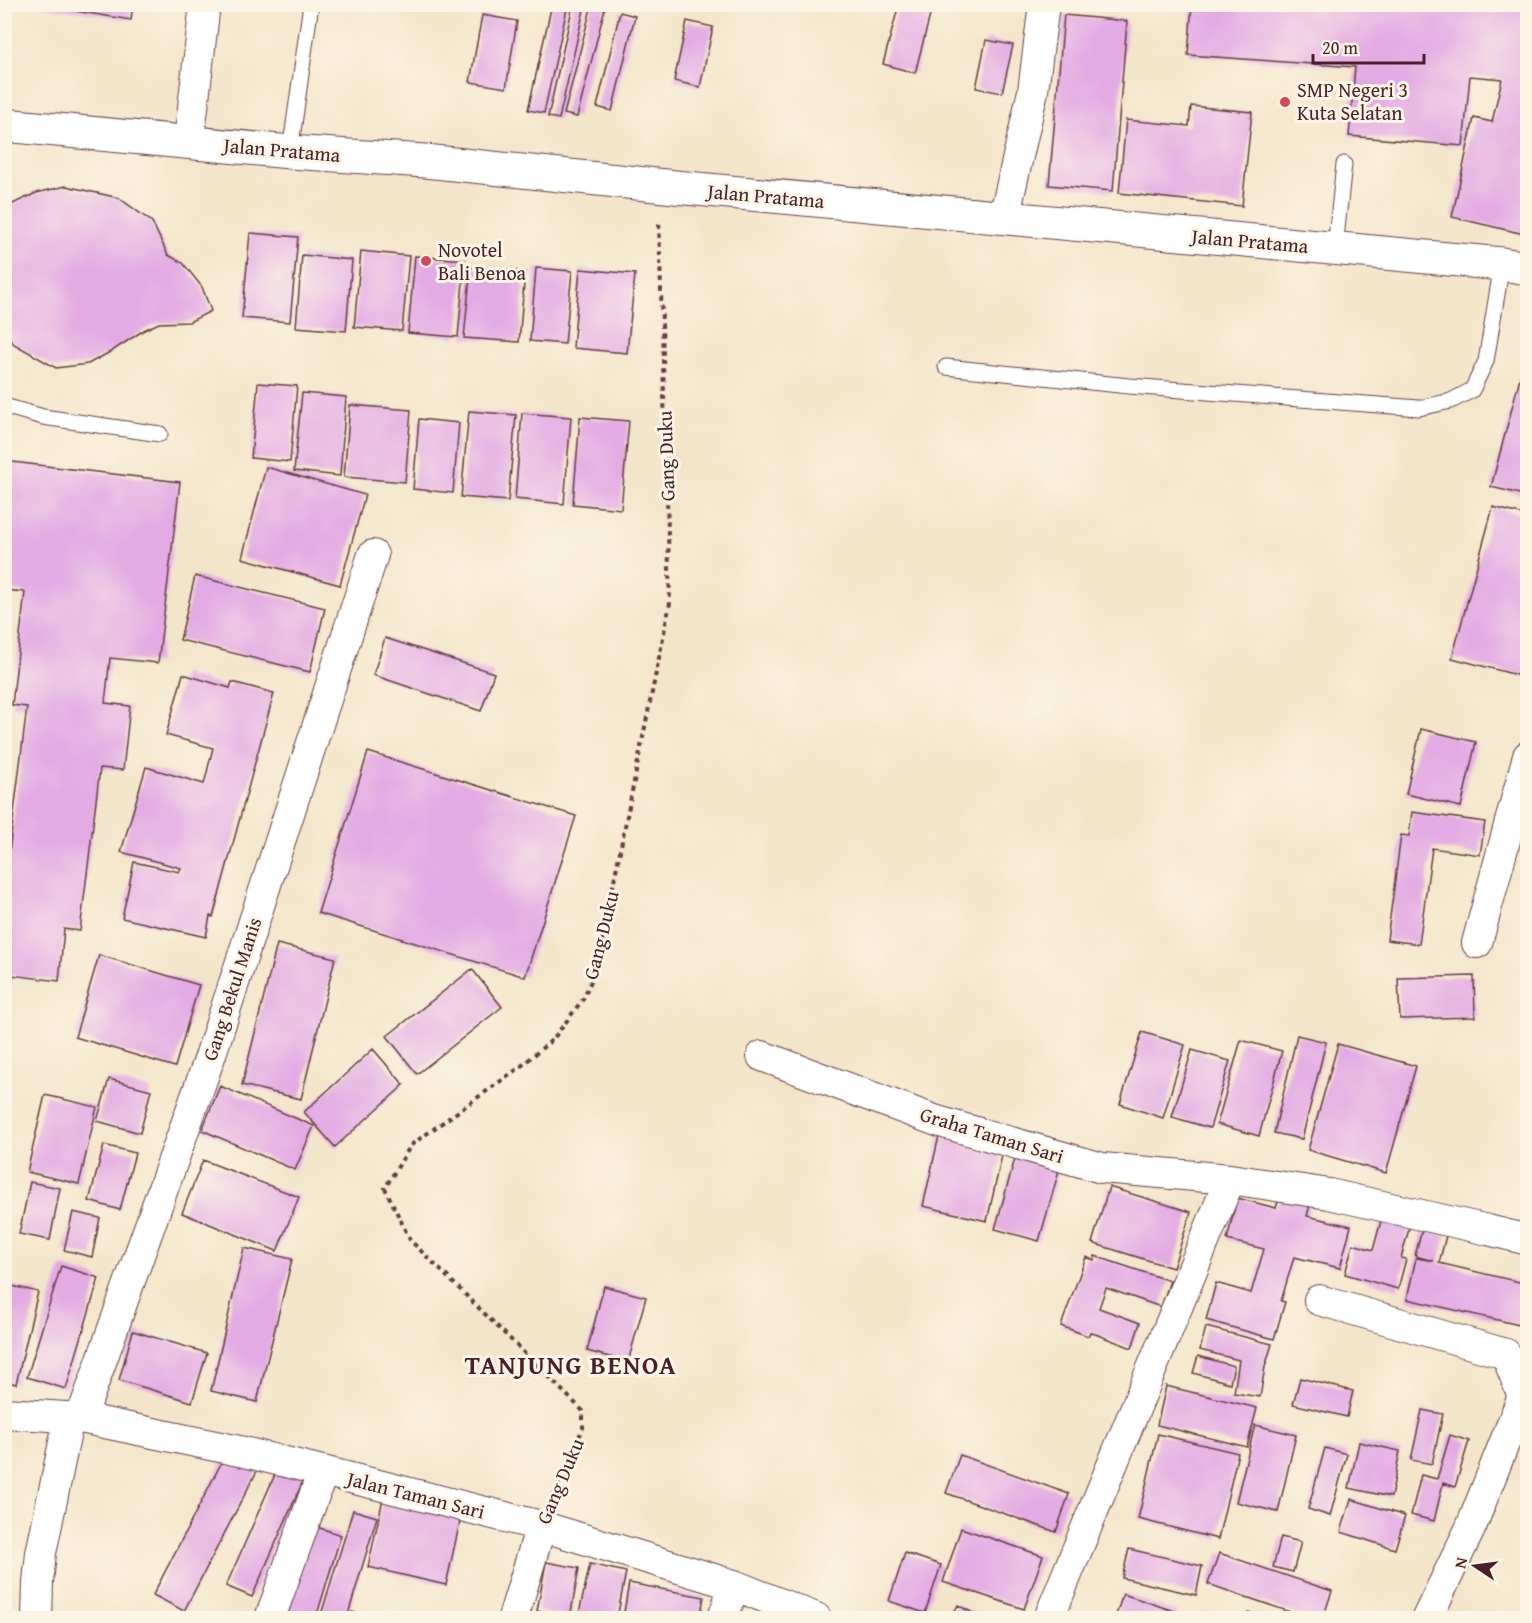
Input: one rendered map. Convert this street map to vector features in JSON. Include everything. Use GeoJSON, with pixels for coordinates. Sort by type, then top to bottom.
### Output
{"type":"FeatureCollection","features":[{"type":"Feature","properties":{"kind":"street"},"geometry":{"type":"LineString","coordinates":[[189,142],[205,4]]}},
{"type":"Feature","properties":{"kind":"street"},"geometry":{"type":"LineString","coordinates":[[1004,218],[1033,91],[1044,4]]}},
{"type":"Feature","properties":{"kind":"street","name":"Jalan Pratama"},"geometry":{"type":"LineString","coordinates":[[4,125],[290,152],[425,161],[1515,266]]}},
{"type":"Feature","properties":{"kind":"street","name":"Gang Bekul Manis"},"geometry":{"type":"LineString","coordinates":[[38,1618],[41,1553],[75,1418],[209,1060],[373,555]]}},
{"type":"Feature","properties":{"kind":"street"},"geometry":{"type":"LineString","coordinates":[[1478,943],[1527,756]]}},
{"type":"Feature","properties":{"kind":"street","name":"Graha Taman Sari"},"geometry":{"type":"LineString","coordinates":[[762,1056],[938,1121],[1102,1168],[1230,1179],[1329,1194],[1527,1240]]}},
{"type":"Feature","properties":{"kind":"street"},"geometry":{"type":"LineString","coordinates":[[1048,1618],[1230,1179]]}},
{"type":"Feature","properties":{"kind":"street"},"geometry":{"type":"LineString","coordinates":[[1319,1300],[1506,1354],[1523,1395],[1471,1527],[1427,1618]]}},
{"type":"Feature","properties":{"kind":"street","name":"Jalan Taman Sari"},"geometry":{"type":"LineString","coordinates":[[4,1413],[75,1418],[323,1471],[541,1527],[734,1585],[816,1618]]}},
{"type":"Feature","properties":{"kind":"street"},"geometry":{"type":"LineString","coordinates":[[270,1618],[323,1471]]}},
{"type":"Feature","properties":{"kind":"street","name":"Gang Duku"},"geometry":{"type":"LineString","coordinates":[[513,1618],[541,1527]]}},
{"type":"Feature","properties":{"kind":"street"},"geometry":{"type":"LineString","coordinates":[[723,1618],[734,1585]]}},
{"type":"Feature","properties":{"kind":"lane"},"geometry":{"type":"LineString","coordinates":[[290,152],[311,4]]}},
{"type":"Feature","properties":{"kind":"lane"},"geometry":{"type":"LineString","coordinates":[[1335,248],[1344,164]]}},
{"type":"Feature","properties":{"kind":"lane"},"geometry":{"type":"LineString","coordinates":[[946,367],[1129,386],[1419,408],[1451,401],[1472,390],[1486,361],[1515,266]]}},
{"type":"Feature","properties":{"kind":"lane"},"geometry":{"type":"LineString","coordinates":[[4,406],[43,417],[160,434]]}},
{"type":"Feature","properties":{"kind":"path","name":"Gang Duku"},"geometry":{"type":"LineString","coordinates":[[541,1527],[583,1428],[583,1411],[410,1240],[386,1188],[411,1145],[519,1068],[554,1038],[583,999],[596,970],[670,603],[658,185]]}},
{"type":"Feature","properties":{"kind":"building"},"geometry":{"type":"Polygon","coordinates":[[[44,4],[133,4],[131,20],[44,6],[44,4]]]}},
{"type":"Feature","properties":{"kind":"building"},"geometry":{"type":"Polygon","coordinates":[[[552,4],[568,4],[544,113],[528,110],[552,4]]]}},
{"type":"Feature","properties":{"kind":"building"},"geometry":{"type":"Polygon","coordinates":[[[592,4],[606,4],[577,117],[564,114],[592,4]]]}},
{"type":"Feature","properties":{"kind":"building"},"geometry":{"type":"Polygon","coordinates":[[[696,4],[716,4],[714,10],[696,4]]]}},
{"type":"Feature","properties":{"kind":"building"},"geometry":{"type":"Polygon","coordinates":[[[899,4],[933,4],[915,73],[883,64],[899,4]]]}},
{"type":"Feature","properties":{"kind":"building"},"geometry":{"type":"Polygon","coordinates":[[[1192,4],[1464,4],[1528,11],[1528,217],[1524,234],[1452,217],[1474,118],[1492,122],[1502,79],[1470,76],[1463,146],[1349,136],[1355,67],[1188,55],[1192,4]]]}},
{"type":"Feature","properties":{"kind":"building"},"geometry":{"type":"Polygon","coordinates":[[[573,5],[585,5],[559,119],[548,117],[573,5]]]}},
{"type":"Feature","properties":{"kind":"building"},"geometry":{"type":"Polygon","coordinates":[[[620,12],[635,16],[612,111],[597,107],[620,12]]]}},
{"type":"Feature","properties":{"kind":"building"},"geometry":{"type":"Polygon","coordinates":[[[482,15],[517,21],[506,88],[470,82],[482,15]]]}},
{"type":"Feature","properties":{"kind":"building"},"geometry":{"type":"Polygon","coordinates":[[[1064,15],[1127,21],[1113,191],[1049,185],[1064,15]]]}},
{"type":"Feature","properties":{"kind":"building"},"geometry":{"type":"Polygon","coordinates":[[[687,21],[713,27],[700,87],[674,81],[687,21]]]}},
{"type":"Feature","properties":{"kind":"building"},"geometry":{"type":"Polygon","coordinates":[[[986,40],[1013,45],[1002,93],[976,88],[986,40]]]}},
{"type":"Feature","properties":{"kind":"building"},"geometry":{"type":"Polygon","coordinates":[[[1191,106],[1252,112],[1242,206],[1119,193],[1126,120],[1189,126],[1191,106]]]}},
{"type":"Feature","properties":{"kind":"building"},"geometry":{"type":"Polygon","coordinates":[[[66,186],[119,198],[152,222],[168,255],[183,263],[202,287],[211,311],[189,322],[159,323],[88,364],[56,368],[14,344],[4,334],[4,208],[36,193],[66,186]]]}},
{"type":"Feature","properties":{"kind":"building"},"geometry":{"type":"Polygon","coordinates":[[[250,233],[298,237],[290,322],[242,318],[250,233]]]}},
{"type":"Feature","properties":{"kind":"building"},"geometry":{"type":"Polygon","coordinates":[[[361,251],[409,256],[402,331],[354,327],[361,251]]]}},
{"type":"Feature","properties":{"kind":"building"},"geometry":{"type":"Polygon","coordinates":[[[302,255],[352,260],[346,331],[296,327],[302,255]]]}},
{"type":"Feature","properties":{"kind":"building"},"geometry":{"type":"Polygon","coordinates":[[[415,256],[465,260],[458,337],[408,333],[415,256]]]}},
{"type":"Feature","properties":{"kind":"building"},"geometry":{"type":"Polygon","coordinates":[[[471,267],[525,272],[519,342],[464,338],[471,267]]]}},
{"type":"Feature","properties":{"kind":"building"},"geometry":{"type":"Polygon","coordinates":[[[536,268],[572,271],[565,344],[530,341],[536,268]]]}},
{"type":"Feature","properties":{"kind":"building"},"geometry":{"type":"Polygon","coordinates":[[[580,269],[635,274],[627,353],[573,348],[580,269]]]}},
{"type":"Feature","properties":{"kind":"building"},"geometry":{"type":"Polygon","coordinates":[[[1528,351],[1528,496],[1491,487],[1528,351]]]}},
{"type":"Feature","properties":{"kind":"building"},"geometry":{"type":"Polygon","coordinates":[[[258,383],[297,386],[290,462],[251,458],[258,383]]]}},
{"type":"Feature","properties":{"kind":"building"},"geometry":{"type":"Polygon","coordinates":[[[302,393],[346,397],[340,476],[294,471],[302,393]]]}},
{"type":"Feature","properties":{"kind":"building"},"geometry":{"type":"Polygon","coordinates":[[[350,405],[411,410],[405,482],[344,477],[350,405]]]}},
{"type":"Feature","properties":{"kind":"building"},"geometry":{"type":"Polygon","coordinates":[[[469,411],[516,415],[508,501],[461,497],[469,411]]]}},
{"type":"Feature","properties":{"kind":"building"},"geometry":{"type":"Polygon","coordinates":[[[522,413],[571,417],[564,504],[515,499],[522,413]]]}},
{"type":"Feature","properties":{"kind":"building"},"geometry":{"type":"Polygon","coordinates":[[[580,417],[629,421],[621,509],[573,504],[580,417]]]}},
{"type":"Feature","properties":{"kind":"building"},"geometry":{"type":"Polygon","coordinates":[[[419,419],[459,423],[453,493],[413,489],[419,419]]]}},
{"type":"Feature","properties":{"kind":"building"},"geometry":{"type":"Polygon","coordinates":[[[4,461],[180,482],[158,663],[110,658],[105,703],[130,706],[123,770],[100,768],[80,931],[64,929],[59,981],[11,975],[6,1019],[4,1019],[4,893],[27,707],[12,705],[25,592],[4,590],[4,461]]]}},
{"type":"Feature","properties":{"kind":"building"},"geometry":{"type":"Polygon","coordinates":[[[266,467],[365,495],[340,585],[242,558],[266,467]]]}},
{"type":"Feature","properties":{"kind":"building"},"geometry":{"type":"Polygon","coordinates":[[[1493,507],[1528,516],[1528,678],[1452,658],[1493,507]]]}},
{"type":"Feature","properties":{"kind":"building"},"geometry":{"type":"Polygon","coordinates":[[[195,576],[325,608],[310,672],[180,640],[195,576]]]}},
{"type":"Feature","properties":{"kind":"building"},"geometry":{"type":"Polygon","coordinates":[[[385,638],[494,673],[481,711],[373,675],[385,638]]]}},
{"type":"Feature","properties":{"kind":"building"},"geometry":{"type":"Polygon","coordinates":[[[183,674],[230,688],[232,682],[274,693],[206,937],[122,918],[134,862],[179,872],[181,868],[121,852],[146,767],[204,784],[213,748],[166,735],[183,674]]]}},
{"type":"Feature","properties":{"kind":"building"},"geometry":{"type":"Polygon","coordinates":[[[1421,729],[1476,742],[1461,807],[1406,794],[1421,729]]]}},
{"type":"Feature","properties":{"kind":"building"},"geometry":{"type":"Polygon","coordinates":[[[368,752],[576,816],[525,977],[318,913],[368,752]]]}},
{"type":"Feature","properties":{"kind":"building"},"geometry":{"type":"Polygon","coordinates":[[[1412,812],[1485,822],[1480,855],[1432,848],[1419,944],[1387,940],[1401,835],[1409,836],[1412,812]]]}},
{"type":"Feature","properties":{"kind":"building"},"geometry":{"type":"Polygon","coordinates":[[[277,944],[335,958],[301,1099],[242,1085],[277,944]]]}},
{"type":"Feature","properties":{"kind":"building"},"geometry":{"type":"Polygon","coordinates":[[[99,955],[199,985],[175,1067],[75,1037],[99,955]]]}},
{"type":"Feature","properties":{"kind":"building"},"geometry":{"type":"Polygon","coordinates":[[[472,969],[502,1007],[417,1074],[387,1036],[472,969]]]}},
{"type":"Feature","properties":{"kind":"building"},"geometry":{"type":"Polygon","coordinates":[[[1474,976],[1475,1017],[1400,1019],[1398,978],[1474,976]]]}},
{"type":"Feature","properties":{"kind":"building"},"geometry":{"type":"Polygon","coordinates":[[[1142,1032],[1185,1045],[1163,1118],[1120,1104],[1142,1032]]]}},
{"type":"Feature","properties":{"kind":"building"},"geometry":{"type":"Polygon","coordinates":[[[1297,1035],[1326,1042],[1302,1139],[1274,1133],[1297,1035]]]}},
{"type":"Feature","properties":{"kind":"building"},"geometry":{"type":"Polygon","coordinates":[[[1241,1040],[1282,1051],[1259,1136],[1217,1124],[1241,1040]]]}},
{"type":"Feature","properties":{"kind":"building"},"geometry":{"type":"Polygon","coordinates":[[[1338,1044],[1416,1066],[1386,1173],[1308,1150],[1338,1044]]]}},
{"type":"Feature","properties":{"kind":"building"},"geometry":{"type":"Polygon","coordinates":[[[373,1049],[404,1085],[335,1147],[304,1112],[373,1049]]]}},
{"type":"Feature","properties":{"kind":"building"},"geometry":{"type":"Polygon","coordinates":[[[1192,1050],[1230,1061],[1210,1128],[1172,1117],[1192,1050]]]}},
{"type":"Feature","properties":{"kind":"building"},"geometry":{"type":"Polygon","coordinates":[[[109,1079],[151,1090],[140,1133],[97,1121],[109,1079]]]}},
{"type":"Feature","properties":{"kind":"building"},"geometry":{"type":"Polygon","coordinates":[[[220,1086],[314,1126],[295,1170],[202,1130],[220,1086]]]}},
{"type":"Feature","properties":{"kind":"building"},"geometry":{"type":"Polygon","coordinates":[[[45,1095],[97,1107],[79,1184],[27,1172],[45,1095]]]}},
{"type":"Feature","properties":{"kind":"building"},"geometry":{"type":"Polygon","coordinates":[[[939,1136],[1003,1151],[987,1221],[923,1206],[939,1136]]]}},
{"type":"Feature","properties":{"kind":"building"},"geometry":{"type":"Polygon","coordinates":[[[104,1145],[135,1153],[120,1210],[89,1201],[104,1145]]]}},
{"type":"Feature","properties":{"kind":"building"},"geometry":{"type":"Polygon","coordinates":[[[1016,1155],[1060,1167],[1039,1241],[995,1229],[1016,1155]]]}},
{"type":"Feature","properties":{"kind":"building"},"geometry":{"type":"Polygon","coordinates":[[[203,1160],[299,1197],[277,1251],[182,1213],[203,1160]]]}},
{"type":"Feature","properties":{"kind":"building"},"geometry":{"type":"Polygon","coordinates":[[[30,1182],[60,1188],[50,1240],[19,1234],[30,1182]]]}},
{"type":"Feature","properties":{"kind":"building"},"geometry":{"type":"Polygon","coordinates":[[[1109,1187],[1191,1212],[1173,1268],[1092,1243],[1109,1187]]]}},
{"type":"Feature","properties":{"kind":"building"},"geometry":{"type":"Polygon","coordinates":[[[1281,1192],[1311,1201],[1307,1216],[1351,1226],[1340,1268],[1294,1257],[1281,1301],[1285,1302],[1274,1339],[1206,1320],[1216,1283],[1251,1293],[1264,1249],[1227,1240],[1237,1198],[1276,1208],[1281,1192]]]}},
{"type":"Feature","properties":{"kind":"building"},"geometry":{"type":"Polygon","coordinates":[[[1384,1210],[1412,1218],[1401,1258],[1406,1259],[1398,1289],[1345,1274],[1353,1244],[1373,1250],[1384,1210]]]}},
{"type":"Feature","properties":{"kind":"building"},"geometry":{"type":"Polygon","coordinates":[[[73,1212],[100,1218],[92,1257],[64,1250],[73,1212]]]}},
{"type":"Feature","properties":{"kind":"building"},"geometry":{"type":"Polygon","coordinates":[[[1424,1222],[1448,1228],[1439,1263],[1528,1284],[1528,1327],[1407,1299],[1416,1258],[1434,1261],[1415,1256],[1424,1222]]]}},
{"type":"Feature","properties":{"kind":"building"},"geometry":{"type":"Polygon","coordinates":[[[244,1248],[292,1259],[257,1402],[211,1391],[244,1248]]]}},
{"type":"Feature","properties":{"kind":"building"},"geometry":{"type":"Polygon","coordinates":[[[1095,1256],[1170,1281],[1161,1307],[1106,1288],[1099,1308],[1140,1323],[1132,1348],[1090,1332],[1088,1336],[1061,1326],[1086,1257],[1094,1260],[1095,1256]]]}},
{"type":"Feature","properties":{"kind":"building"},"geometry":{"type":"Polygon","coordinates":[[[61,1266],[99,1278],[66,1389],[27,1377],[61,1266]]]}},
{"type":"Feature","properties":{"kind":"building"},"geometry":{"type":"Polygon","coordinates":[[[4,1284],[38,1292],[16,1384],[4,1381],[4,1284]]]}},
{"type":"Feature","properties":{"kind":"building"},"geometry":{"type":"Polygon","coordinates":[[[604,1286],[646,1297],[628,1362],[587,1351],[604,1286]]]}},
{"type":"Feature","properties":{"kind":"building"},"geometry":{"type":"Polygon","coordinates":[[[1206,1327],[1272,1344],[1260,1397],[1234,1393],[1239,1360],[1200,1350],[1206,1327]]]}},
{"type":"Feature","properties":{"kind":"building"},"geometry":{"type":"Polygon","coordinates":[[[133,1331],[207,1353],[192,1402],[119,1380],[133,1331]]]}},
{"type":"Feature","properties":{"kind":"building"},"geometry":{"type":"Polygon","coordinates":[[[1198,1356],[1234,1366],[1230,1383],[1193,1373],[1198,1356]]]}},
{"type":"Feature","properties":{"kind":"building"},"geometry":{"type":"Polygon","coordinates":[[[1300,1378],[1353,1391],[1347,1417],[1293,1404],[1300,1378]]]}},
{"type":"Feature","properties":{"kind":"building"},"geometry":{"type":"Polygon","coordinates":[[[1166,1386],[1257,1408],[1247,1447],[1157,1425],[1166,1386]]]}},
{"type":"Feature","properties":{"kind":"building"},"geometry":{"type":"Polygon","coordinates":[[[1422,1410],[1443,1414],[1432,1464],[1411,1460],[1422,1410]]]}},
{"type":"Feature","properties":{"kind":"building"},"geometry":{"type":"Polygon","coordinates":[[[1255,1425],[1296,1435],[1278,1512],[1236,1502],[1255,1425]]]}},
{"type":"Feature","properties":{"kind":"building"},"geometry":{"type":"Polygon","coordinates":[[[1158,1434],[1238,1453],[1218,1539],[1138,1519],[1158,1434]]]}},
{"type":"Feature","properties":{"kind":"building"},"geometry":{"type":"Polygon","coordinates":[[[1450,1435],[1469,1441],[1455,1487],[1443,1483],[1434,1521],[1411,1515],[1421,1475],[1437,1479],[1450,1435]]]}},
{"type":"Feature","properties":{"kind":"building"},"geometry":{"type":"Polygon","coordinates":[[[1359,1442],[1400,1451],[1391,1497],[1349,1488],[1359,1442]]]}},
{"type":"Feature","properties":{"kind":"building"},"geometry":{"type":"Polygon","coordinates":[[[1325,1448],[1347,1454],[1330,1516],[1308,1509],[1325,1448]]]}},
{"type":"Feature","properties":{"kind":"building"},"geometry":{"type":"Polygon","coordinates":[[[227,1452],[258,1469],[184,1611],[153,1595],[227,1452]]]}},
{"type":"Feature","properties":{"kind":"building"},"geometry":{"type":"Polygon","coordinates":[[[960,1455],[1069,1494],[1056,1532],[946,1493],[960,1455]]]}},
{"type":"Feature","properties":{"kind":"building"},"geometry":{"type":"Polygon","coordinates":[[[280,1463],[306,1474],[252,1597],[226,1586],[280,1463]]]}},
{"type":"Feature","properties":{"kind":"building"},"geometry":{"type":"Polygon","coordinates":[[[384,1494],[462,1512],[446,1585],[368,1567],[384,1494]]]}},
{"type":"Feature","properties":{"kind":"building"},"geometry":{"type":"Polygon","coordinates":[[[1351,1499],[1405,1516],[1395,1549],[1341,1532],[1351,1499]]]}},
{"type":"Feature","properties":{"kind":"building"},"geometry":{"type":"Polygon","coordinates":[[[353,1510],[377,1517],[347,1618],[320,1618],[353,1510]]]}},
{"type":"Feature","properties":{"kind":"building"},"geometry":{"type":"Polygon","coordinates":[[[314,1526],[341,1535],[316,1618],[302,1618],[288,1614],[314,1526]]]}},
{"type":"Feature","properties":{"kind":"building"},"geometry":{"type":"Polygon","coordinates":[[[961,1528],[1043,1556],[1024,1609],[943,1582],[961,1528]]]}},
{"type":"Feature","properties":{"kind":"building"},"geometry":{"type":"Polygon","coordinates":[[[1281,1537],[1301,1542],[1293,1572],[1273,1567],[1281,1537]]]}},
{"type":"Feature","properties":{"kind":"building"},"geometry":{"type":"Polygon","coordinates":[[[1129,1549],[1202,1566],[1196,1595],[1122,1578],[1129,1549]]]}},
{"type":"Feature","properties":{"kind":"building"},"geometry":{"type":"Polygon","coordinates":[[[905,1553],[941,1565],[925,1613],[889,1601],[905,1553]]]}},
{"type":"Feature","properties":{"kind":"building"},"geometry":{"type":"Polygon","coordinates":[[[1219,1553],[1332,1591],[1323,1618],[1308,1618],[1208,1584],[1219,1553]]]}},
{"type":"Feature","properties":{"kind":"building"},"geometry":{"type":"Polygon","coordinates":[[[546,1562],[579,1568],[570,1618],[537,1611],[546,1562]]]}},
{"type":"Feature","properties":{"kind":"building"},"geometry":{"type":"Polygon","coordinates":[[[590,1564],[626,1572],[617,1618],[578,1618],[590,1564]]]}},
{"type":"Feature","properties":{"kind":"building"},"geometry":{"type":"Polygon","coordinates":[[[629,1583],[704,1597],[700,1618],[623,1618],[629,1583]]]}},
{"type":"Feature","properties":{"kind":"building"},"geometry":{"type":"Polygon","coordinates":[[[1123,1594],[1177,1612],[1175,1618],[1115,1618],[1123,1594]]]}},
{"type":"Feature","properties":{"kind":"building"},"geometry":{"type":"Polygon","coordinates":[[[958,1605],[982,1618],[951,1618],[958,1605]]]}},
{"type":"Feature","properties":{"kind":"building"},"geometry":{"type":"Polygon","coordinates":[[[352,1612],[374,1618],[350,1618],[352,1612]]]}},
{"type":"Feature","properties":{"kind":"building"},"geometry":{"type":"Polygon","coordinates":[[[1249,1613],[1269,1618],[1247,1618],[1249,1613]]]}},
{"type":"Feature","properties":{"kind":"place","name":"SMP Negeri 3 Kuta Selatan"},"geometry":{"type":"Point","coordinates":[1285,102]}},
{"type":"Feature","properties":{"kind":"place","name":"Novotel Bali Benoa"},"geometry":{"type":"Point","coordinates":[426,261]}},
{"type":"Feature","properties":{"kind":"district","name":"TANJUNG BENOA"},"geometry":{"type":"Point","coordinates":[571,1365]}}]}
